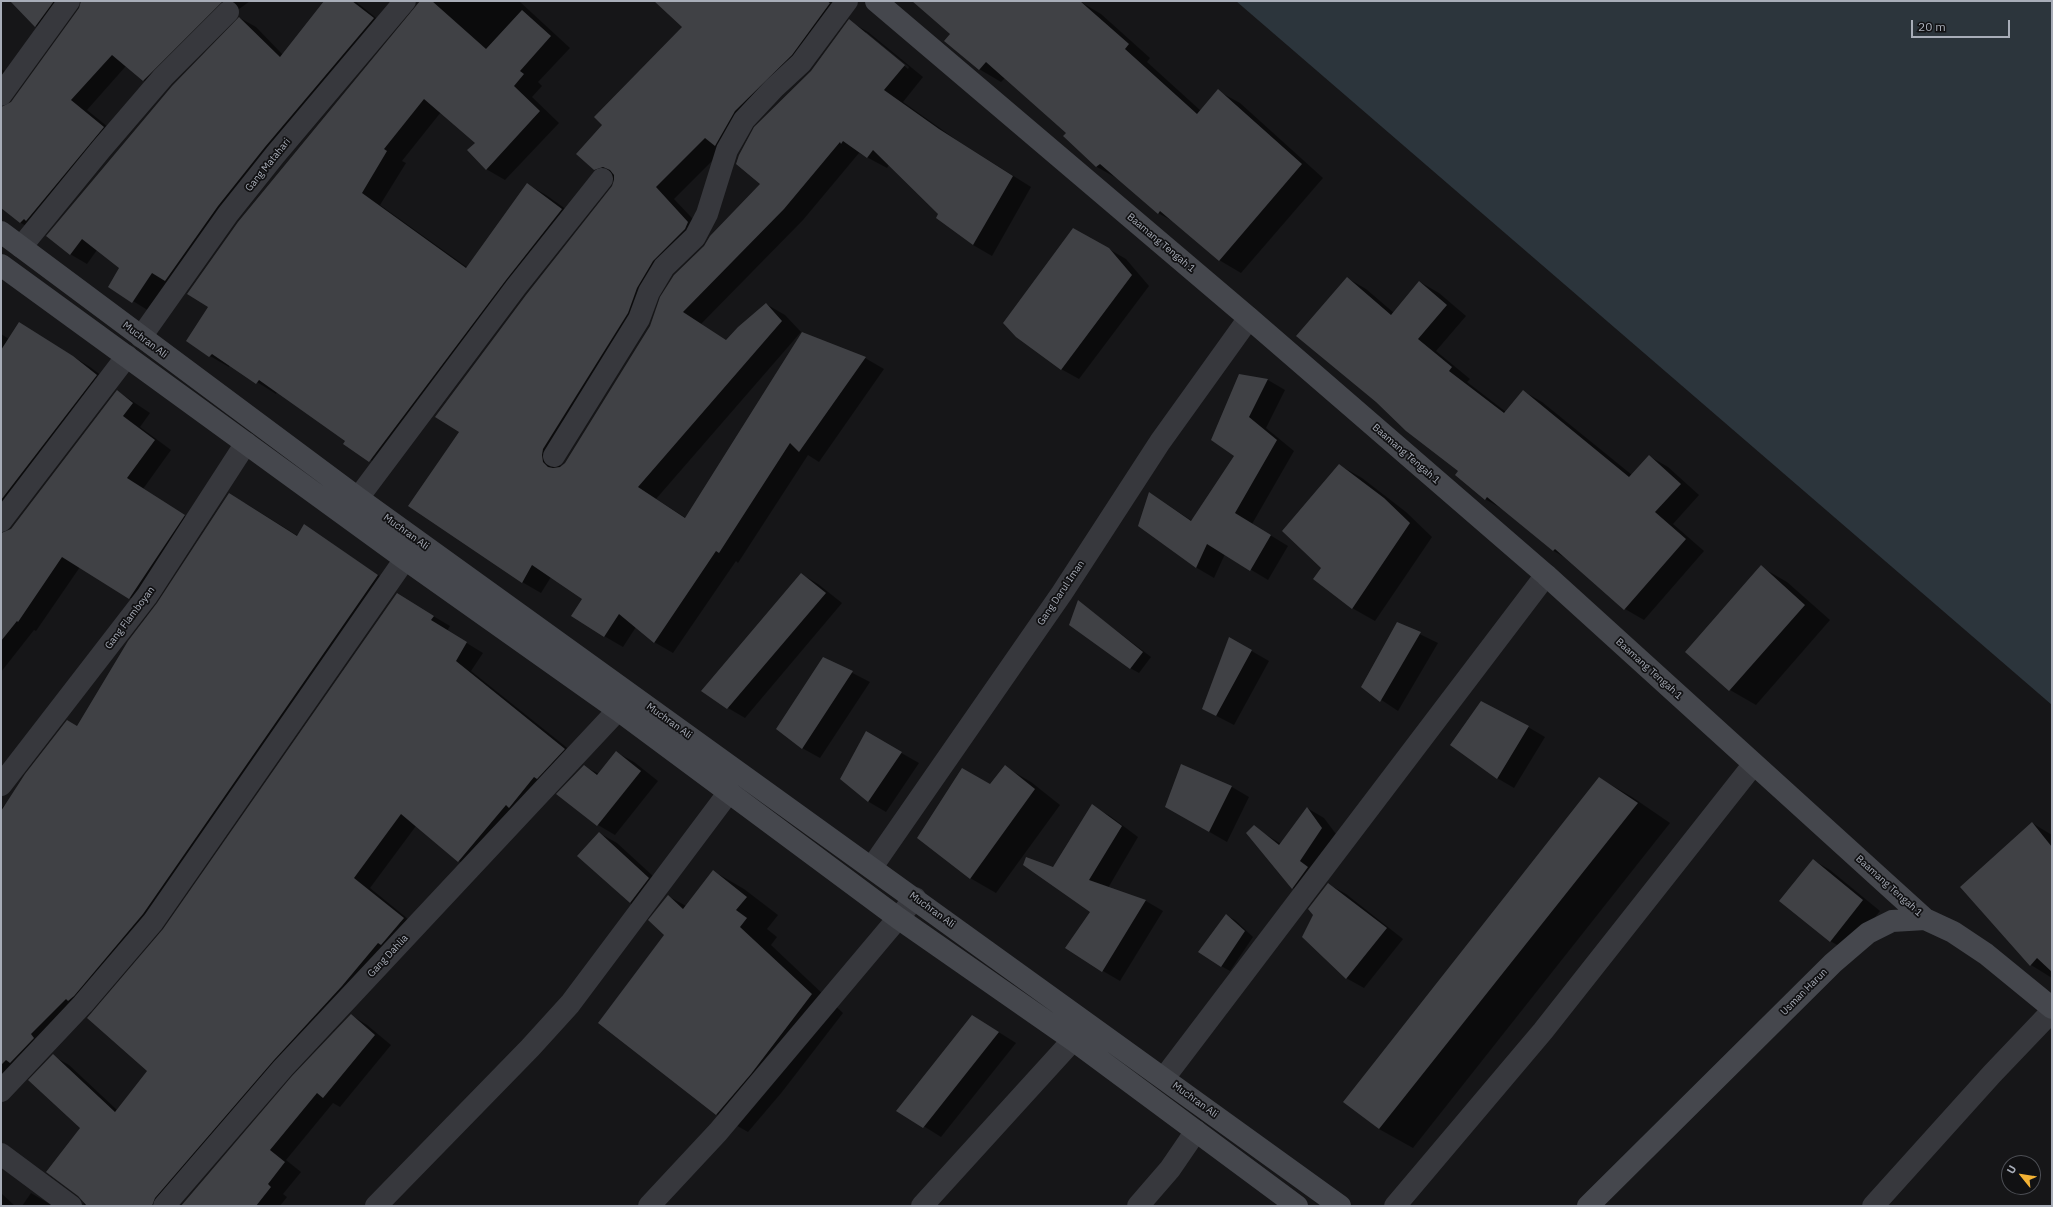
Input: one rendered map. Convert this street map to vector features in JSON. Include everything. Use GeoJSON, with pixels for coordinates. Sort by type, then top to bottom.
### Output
{"type":"FeatureCollection","features":[{"type":"Feature","properties":{"kind":"street"},"geometry":{"type":"LineString","coordinates":[[1,94],[69,1]]}},
{"type":"Feature","properties":{"kind":"street","name":"Gang Matahari"},"geometry":{"type":"LineString","coordinates":[[142,337],[228,214],[275,155],[406,1]]}},
{"type":"Feature","properties":{"kind":"street"},"geometry":{"type":"LineString","coordinates":[[554,456],[638,319],[648,292],[664,267],[695,236],[707,214],[727,150],[744,120],[774,88],[801,63],[847,1]]}},
{"type":"Feature","properties":{"kind":"street","name":"Baamang Tengah 1"},"geometry":{"type":"LineString","coordinates":[[876,1],[1250,318],[1546,575],[1753,765],[1926,919]]}},
{"type":"Feature","properties":{"kind":"street"},"geometry":{"type":"LineString","coordinates":[[21,247],[102,148],[163,77],[228,12]]}},
{"type":"Feature","properties":{"kind":"street"},"geometry":{"type":"LineString","coordinates":[[358,498],[516,287],[602,179]]}},
{"type":"Feature","properties":{"kind":"street","name":"Muchran Ali"},"geometry":{"type":"LineString","coordinates":[[1,232],[358,498],[915,898],[1340,1206]]}},
{"type":"Feature","properties":{"kind":"street"},"geometry":{"type":"LineString","coordinates":[[1,265],[405,559],[618,710],[898,918],[1073,1040],[1296,1206]]}},
{"type":"Feature","properties":{"kind":"street","name":"Gang Darul Iman"},"geometry":{"type":"LineString","coordinates":[[872,867],[1062,593],[1160,442],[1250,318]]}},
{"type":"Feature","properties":{"kind":"street"},"geometry":{"type":"LineString","coordinates":[[1,521],[127,356]]}},
{"type":"Feature","properties":{"kind":"street","name":"Gang Flamboyan"},"geometry":{"type":"LineString","coordinates":[[1,784],[147,596],[246,443]]}},
{"type":"Feature","properties":{"kind":"street"},"geometry":{"type":"LineString","coordinates":[[1,1091],[83,1004],[153,922],[405,559]]}},
{"type":"Feature","properties":{"kind":"street"},"geometry":{"type":"LineString","coordinates":[[1164,1078],[1546,575]]}},
{"type":"Feature","properties":{"kind":"street","name":"Gang Dahlia"},"geometry":{"type":"LineString","coordinates":[[164,1206],[283,1068],[618,710]]}},
{"type":"Feature","properties":{"kind":"street"},"geometry":{"type":"LineString","coordinates":[[1395,1206],[1543,1031],[1753,765]]}},
{"type":"Feature","properties":{"kind":"street"},"geometry":{"type":"LineString","coordinates":[[376,1206],[530,1048],[570,1004],[729,792]]}},
{"type":"Feature","properties":{"kind":"street"},"geometry":{"type":"LineString","coordinates":[[649,1206],[718,1132],[915,898]]}},
{"type":"Feature","properties":{"kind":"street","name":"Usman Harun"},"geometry":{"type":"LineString","coordinates":[[1588,1206],[1833,963],[1868,933],[1892,921],[1926,919],[1953,932],[1986,954],[2052,1010]]}},
{"type":"Feature","properties":{"kind":"street"},"geometry":{"type":"LineString","coordinates":[[1872,1206],[2052,1010]]}},
{"type":"Feature","properties":{"kind":"street"},"geometry":{"type":"LineString","coordinates":[[922,1206],[1073,1040]]}},
{"type":"Feature","properties":{"kind":"street"},"geometry":{"type":"LineString","coordinates":[[1138,1206],[1170,1169],[1196,1131]]}},
{"type":"Feature","properties":{"kind":"street"},"geometry":{"type":"LineString","coordinates":[[1,1154],[71,1206]]}},
{"type":"Feature","properties":{"kind":"shaded area"},"geometry":{"type":"Polygon","coordinates":[[[1236,1],[2052,1],[2052,705],[1236,1]]]}},
{"type":"Feature","properties":{"kind":"building"},"geometry":{"type":"Polygon","coordinates":[[[10,1],[54,1],[35,27],[10,1]]]}},
{"type":"Feature","properties":{"kind":"building"},"geometry":{"type":"Polygon","coordinates":[[[81,1],[223,1],[143,81],[112,55],[71,100],[104,127],[26,221],[24,219],[20,223],[1,208],[1,107],[11,102],[79,8],[81,1]]]}},
{"type":"Feature","properties":{"kind":"building"},"geometry":{"type":"Polygon","coordinates":[[[324,1],[352,1],[374,18],[265,147],[218,206],[165,281],[152,273],[132,303],[108,287],[119,268],[82,239],[70,255],[46,236],[172,86],[239,17],[280,57],[324,1]]]}},
{"type":"Feature","properties":{"kind":"building"},"geometry":{"type":"Polygon","coordinates":[[[420,1],[432,1],[486,49],[522,10],[551,36],[520,71],[524,74],[514,86],[540,111],[486,170],[467,150],[475,143],[424,99],[384,149],[387,151],[362,193],[466,268],[527,183],[562,209],[506,280],[369,462],[343,444],[345,441],[259,380],[256,384],[212,354],[209,357],[186,341],[208,307],[187,294],[238,222],[420,1]]]}},
{"type":"Feature","properties":{"kind":"building"},"geometry":{"type":"Polygon","coordinates":[[[654,1],[827,1],[830,3],[792,55],[735,111],[715,146],[705,138],[656,187],[688,222],[685,229],[653,261],[637,288],[628,313],[543,449],[543,462],[548,467],[560,467],[565,463],[650,326],[660,297],[674,275],[704,246],[710,236],[760,184],[736,164],[739,155],[754,127],[811,71],[849,19],[905,65],[884,90],[939,129],[1013,176],[973,245],[936,218],[938,214],[873,150],[867,158],[843,141],[841,144],[840,142],[784,209],[683,312],[726,340],[738,327],[766,303],[782,321],[638,487],[685,518],[802,332],[866,357],[799,452],[790,443],[719,553],[716,551],[654,643],[619,614],[604,637],[571,616],[582,599],[532,565],[522,583],[408,506],[459,432],[435,417],[526,295],[612,186],[614,175],[610,170],[603,167],[594,170],[576,154],[602,125],[594,117],[682,27],[654,1]]]}},
{"type":"Feature","properties":{"kind":"building"},"geometry":{"type":"Polygon","coordinates":[[[912,1],[1080,1],[1129,44],[1125,49],[1197,114],[1218,89],[1302,164],[1219,261],[1160,211],[1158,214],[1100,164],[1096,167],[1063,136],[1066,133],[986,62],[979,70],[944,41],[950,34],[912,1]]]}},
{"type":"Feature","properties":{"kind":"building"},"geometry":{"type":"Polygon","coordinates":[[[1073,228],[1109,248],[1132,275],[1061,370],[1016,337],[1003,323],[1073,228]]]}},
{"type":"Feature","properties":{"kind":"building"},"geometry":{"type":"Polygon","coordinates":[[[1347,277],[1391,315],[1419,281],[1447,305],[1418,339],[1452,367],[1449,371],[1504,413],[1523,390],[1629,477],[1649,455],[1681,484],[1655,512],[1686,539],[1624,610],[1555,549],[1553,551],[1487,497],[1485,500],[1455,475],[1458,471],[1406,431],[1376,402],[1296,336],[1347,277]]]}},
{"type":"Feature","properties":{"kind":"building"},"geometry":{"type":"Polygon","coordinates":[[[19,322],[73,356],[97,375],[1,500],[1,350],[19,322]]]}},
{"type":"Feature","properties":{"kind":"building"},"geometry":{"type":"Polygon","coordinates":[[[1239,374],[1268,379],[1249,417],[1277,440],[1235,513],[1271,535],[1250,571],[1207,544],[1196,568],[1138,526],[1149,492],[1191,521],[1234,456],[1211,440],[1239,374]]]}},
{"type":"Feature","properties":{"kind":"building"},"geometry":{"type":"Polygon","coordinates":[[[117,390],[133,403],[123,416],[155,440],[127,478],[185,515],[129,599],[62,557],[18,622],[17,621],[1,641],[1,533],[11,529],[117,390]]]}},
{"type":"Feature","properties":{"kind":"building"},"geometry":{"type":"Polygon","coordinates":[[[1339,464],[1384,498],[1410,523],[1352,609],[1313,579],[1321,568],[1282,531],[1339,464]]]}},
{"type":"Feature","properties":{"kind":"building"},"geometry":{"type":"Polygon","coordinates":[[[229,493],[297,536],[304,524],[378,575],[143,914],[74,996],[68,1001],[66,999],[31,1034],[34,1038],[10,1063],[6,1060],[1,1065],[1,811],[25,774],[67,720],[77,726],[128,641],[157,603],[229,493]]]}},
{"type":"Feature","properties":{"kind":"building"},"geometry":{"type":"Polygon","coordinates":[[[1761,565],[1805,605],[1729,691],[1685,652],[1761,565]]]}},
{"type":"Feature","properties":{"kind":"building"},"geometry":{"type":"Polygon","coordinates":[[[801,573],[826,593],[727,709],[701,691],[801,573]]]}},
{"type":"Feature","properties":{"kind":"building"},"geometry":{"type":"Polygon","coordinates":[[[397,593],[434,616],[431,620],[467,642],[456,661],[565,749],[537,779],[534,777],[509,808],[506,805],[458,862],[401,814],[354,878],[404,918],[381,945],[378,943],[342,986],[274,1060],[155,1198],[152,1206],[87,1206],[78,1196],[46,1172],[80,1128],[28,1080],[53,1054],[115,1112],[147,1071],[87,1018],[163,929],[397,593]]]}},
{"type":"Feature","properties":{"kind":"building"},"geometry":{"type":"Polygon","coordinates":[[[1078,600],[1143,652],[1130,669],[1069,625],[1078,600]]]}},
{"type":"Feature","properties":{"kind":"building"},"geometry":{"type":"Polygon","coordinates":[[[1397,622],[1421,632],[1380,702],[1361,687],[1397,622]]]}},
{"type":"Feature","properties":{"kind":"building"},"geometry":{"type":"Polygon","coordinates":[[[1229,637],[1252,650],[1216,716],[1202,709],[1229,637]]]}},
{"type":"Feature","properties":{"kind":"building"},"geometry":{"type":"Polygon","coordinates":[[[823,657],[853,671],[802,749],[776,729],[823,657]]]}},
{"type":"Feature","properties":{"kind":"building"},"geometry":{"type":"Polygon","coordinates":[[[1481,701],[1529,726],[1497,779],[1450,745],[1481,701]]]}},
{"type":"Feature","properties":{"kind":"building"},"geometry":{"type":"Polygon","coordinates":[[[866,731],[902,752],[868,802],[840,779],[866,731]]]}},
{"type":"Feature","properties":{"kind":"building"},"geometry":{"type":"Polygon","coordinates":[[[616,751],[641,771],[597,826],[556,794],[584,765],[597,775],[616,751]]]}},
{"type":"Feature","properties":{"kind":"building"},"geometry":{"type":"Polygon","coordinates":[[[1181,764],[1232,786],[1209,832],[1165,807],[1181,764]]]}},
{"type":"Feature","properties":{"kind":"building"},"geometry":{"type":"Polygon","coordinates":[[[1005,765],[1035,789],[970,879],[917,838],[962,768],[990,784],[1005,765]]]}},
{"type":"Feature","properties":{"kind":"building"},"geometry":{"type":"Polygon","coordinates":[[[1599,777],[1638,803],[1379,1129],[1343,1102],[1599,777]]]}},
{"type":"Feature","properties":{"kind":"building"},"geometry":{"type":"Polygon","coordinates":[[[1092,804],[1122,826],[1089,880],[1146,900],[1102,972],[1065,948],[1090,912],[1023,865],[1026,857],[1053,867],[1092,804]]]}},
{"type":"Feature","properties":{"kind":"building"},"geometry":{"type":"Polygon","coordinates":[[[1307,807],[1322,828],[1300,861],[1308,867],[1292,889],[1246,833],[1254,825],[1279,845],[1307,807]]]}},
{"type":"Feature","properties":{"kind":"building"},"geometry":{"type":"Polygon","coordinates":[[[2032,822],[2052,847],[2052,972],[2037,958],[2030,966],[1960,887],[2032,822]]]}},
{"type":"Feature","properties":{"kind":"building"},"geometry":{"type":"Polygon","coordinates":[[[599,832],[649,878],[630,903],[577,856],[599,832]]]}},
{"type":"Feature","properties":{"kind":"building"},"geometry":{"type":"Polygon","coordinates":[[[1813,859],[1863,900],[1830,942],[1779,901],[1813,859]]]}},
{"type":"Feature","properties":{"kind":"building"},"geometry":{"type":"Polygon","coordinates":[[[713,870],[747,897],[736,910],[747,918],[740,927],[812,994],[751,1074],[716,1115],[598,1023],[664,935],[648,920],[668,895],[683,909],[713,870]]]}},
{"type":"Feature","properties":{"kind":"building"},"geometry":{"type":"Polygon","coordinates":[[[1328,883],[1387,928],[1346,979],[1302,937],[1313,915],[1308,909],[1328,883]]]}},
{"type":"Feature","properties":{"kind":"building"},"geometry":{"type":"Polygon","coordinates":[[[1226,914],[1245,931],[1221,967],[1198,952],[1226,914]]]}},
{"type":"Feature","properties":{"kind":"building"},"geometry":{"type":"Polygon","coordinates":[[[351,1014],[375,1035],[323,1098],[317,1093],[270,1150],[285,1162],[268,1184],[271,1187],[256,1206],[181,1206],[292,1076],[351,1014]]]}},
{"type":"Feature","properties":{"kind":"building"},"geometry":{"type":"Polygon","coordinates":[[[972,1015],[999,1032],[923,1128],[896,1111],[972,1015]]]}}]}
